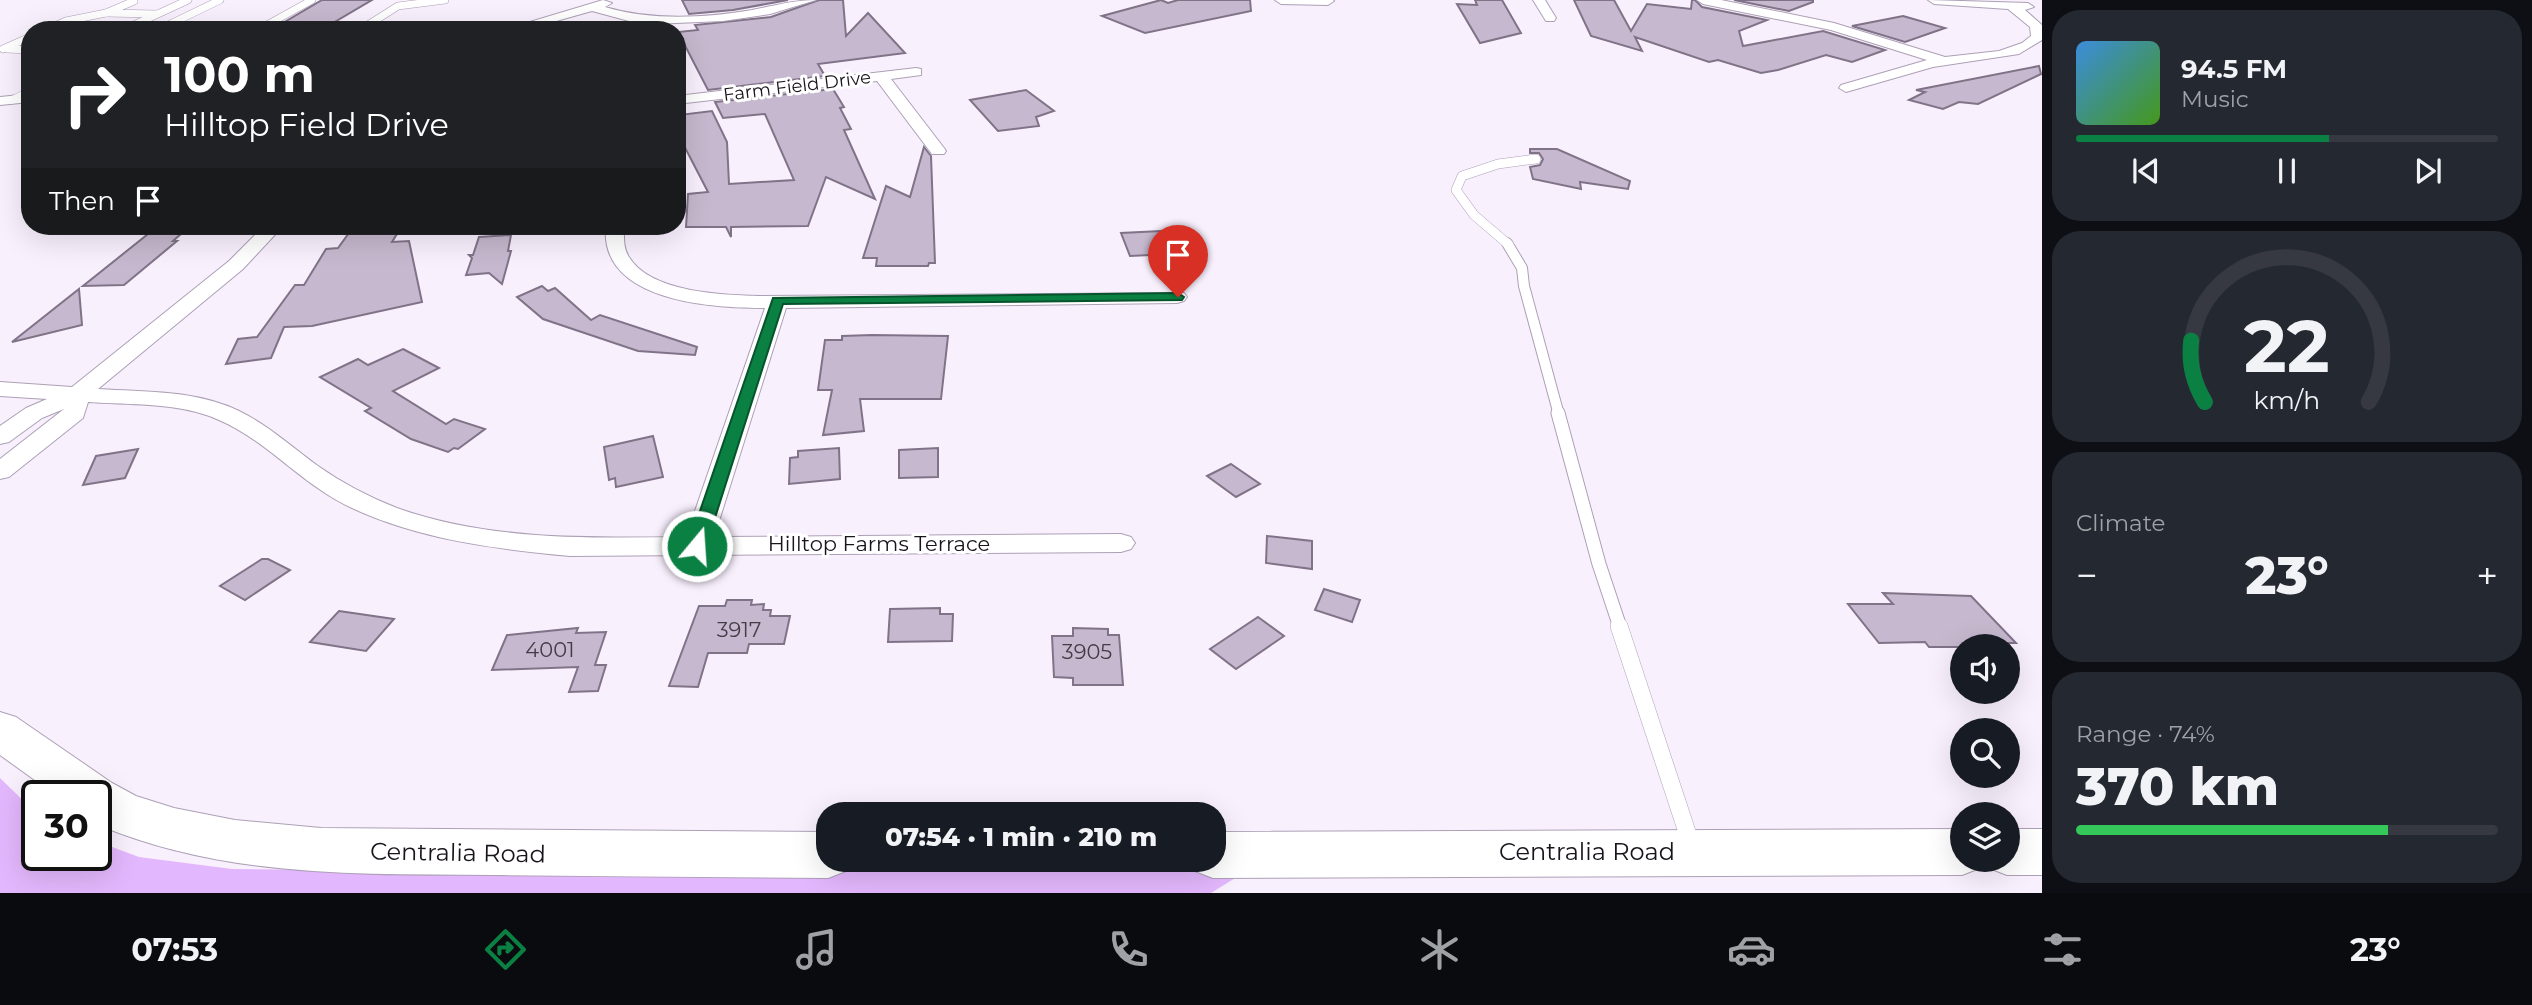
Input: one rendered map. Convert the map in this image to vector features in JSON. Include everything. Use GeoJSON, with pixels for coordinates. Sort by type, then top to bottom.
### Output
{"type":"FeatureCollection","features":[{"type":"Feature","properties":{"kind":"street"},"geometry":{"type":"LineString","coordinates":[[542,21],[618,0]]}},
{"type":"Feature","properties":{"kind":"street"},"geometry":{"type":"LineString","coordinates":[[593,7],[634,18],[682,20],[753,12],[810,0]]}},
{"type":"Feature","properties":{"kind":"street"},"geometry":{"type":"LineString","coordinates":[[1281,0],[1328,1]]}},
{"type":"Feature","properties":{"kind":"street"},"geometry":{"type":"LineString","coordinates":[[1539,0],[1550,18]]}},
{"type":"Feature","properties":{"kind":"street"},"geometry":{"type":"LineString","coordinates":[[1703,0],[1834,27],[1944,61]]}},
{"type":"Feature","properties":{"kind":"street"},"geometry":{"type":"LineString","coordinates":[[1934,0],[2042,7]]}},
{"type":"Feature","properties":{"kind":"street"},"geometry":{"type":"LineString","coordinates":[[1846,88],[1879,82],[1920,66],[2008,53],[2030,46],[2038,37],[2036,26],[2012,6]]}},
{"type":"Feature","properties":{"kind":"street","name":"Farm Field Drive"},"geometry":{"type":"LineString","coordinates":[[686,99],[916,72]]}},
{"type":"Feature","properties":{"kind":"street"},"geometry":{"type":"LineString","coordinates":[[881,76],[938,150]]}},
{"type":"Feature","properties":{"kind":"street"},"geometry":{"type":"LineString","coordinates":[[0,437],[34,413],[77,395],[236,265],[265,235]]}},
{"type":"Feature","properties":{"kind":"street"},"geometry":{"type":"LineString","coordinates":[[615,235],[615,252],[621,265],[646,281],[670,291],[699,297],[778,300],[1178,297]]}},
{"type":"Feature","properties":{"kind":"street"},"geometry":{"type":"LineString","coordinates":[[697,546],[778,300]]}},
{"type":"Feature","properties":{"kind":"street","name":"Hilltop Farms Terrace"},"geometry":{"type":"LineString","coordinates":[[0,388],[184,402],[232,416],[332,487],[373,508],[434,528],[498,541],[570,547],[1121,543]]}},
{"type":"Feature","properties":{"kind":"street"},"geometry":{"type":"LineString","coordinates":[[0,471],[75,413],[77,395]]}},
{"type":"Feature","properties":{"kind":"street","name":"Centralia Road"},"geometry":{"type":"LineString","coordinates":[[0,730],[71,780]]}},
{"type":"Feature","properties":{"kind":"street","name":"Centralia Road"},"geometry":{"type":"LineString","coordinates":[[112,808],[176,830],[253,845],[345,851],[816,855]]}},
{"type":"Feature","properties":{"kind":"street","name":"Centralia Road"},"geometry":{"type":"LineString","coordinates":[[1226,855],[1950,852]]}},
{"type":"Feature","properties":{"kind":"street"},"geometry":{"type":"LineString","coordinates":[[2020,852],[2042,852]]}},
{"type":"Feature","properties":{"kind":"lane"},"geometry":{"type":"LineString","coordinates":[[142,21],[188,0]]}},
{"type":"Feature","properties":{"kind":"lane"},"geometry":{"type":"LineString","coordinates":[[177,21],[220,0]]}},
{"type":"Feature","properties":{"kind":"lane"},"geometry":{"type":"LineString","coordinates":[[274,21],[312,0]]}},
{"type":"Feature","properties":{"kind":"lane"},"geometry":{"type":"LineString","coordinates":[[374,21],[398,6],[445,0]]}},
{"type":"Feature","properties":{"kind":"lane"},"geometry":{"type":"LineString","coordinates":[[66,21],[106,13],[134,1]]}},
{"type":"Feature","properties":{"kind":"lane"},"geometry":{"type":"LineString","coordinates":[[106,13],[157,14]]}},
{"type":"Feature","properties":{"kind":"lane"},"geometry":{"type":"LineString","coordinates":[[21,41],[3,49],[21,50]]}},
{"type":"Feature","properties":{"kind":"lane"},"geometry":{"type":"LineString","coordinates":[[4,98],[21,93]]}},
{"type":"Feature","properties":{"kind":"lane"},"geometry":{"type":"LineString","coordinates":[[1536,159],[1478,169],[1462,176],[1456,190],[1461,203],[1506,240],[1519,258],[1524,274],[1524,286],[1599,564],[1693,851]]}},
{"type":"Feature","properties":{"kind":"shaded area"},"geometry":{"type":"Polygon","coordinates":[[[0,778],[21,798],[21,871],[112,871],[112,847],[139,857],[232,869],[1226,872],[1226,867],[1253,867],[1211,893],[0,893],[0,778]]]}},
{"type":"Feature","properties":{"kind":"building"},"geometry":{"type":"Polygon","coordinates":[[[322,0],[372,0],[336,21],[286,21],[322,0]]]}},
{"type":"Feature","properties":{"kind":"building"},"geometry":{"type":"Polygon","coordinates":[[[682,0],[788,0],[733,10],[689,14],[682,0]]]}},
{"type":"Feature","properties":{"kind":"building"},"geometry":{"type":"Polygon","coordinates":[[[819,0],[843,0],[846,36],[868,13],[905,53],[818,64],[825,76],[708,90],[686,47],[686,31],[698,30],[695,25],[771,17],[819,0]]]}},
{"type":"Feature","properties":{"kind":"building"},"geometry":{"type":"Polygon","coordinates":[[[1161,0],[1168,3],[1178,0],[1250,0],[1251,11],[1145,33],[1102,16],[1161,0]]]}},
{"type":"Feature","properties":{"kind":"building"},"geometry":{"type":"Polygon","coordinates":[[[1475,0],[1502,0],[1521,33],[1480,43],[1457,4],[1477,5],[1475,0]]]}},
{"type":"Feature","properties":{"kind":"building"},"geometry":{"type":"Polygon","coordinates":[[[1574,0],[1614,0],[1631,31],[1647,4],[1691,9],[1692,0],[1695,0],[1702,7],[1767,20],[1739,31],[1743,46],[1823,31],[1885,50],[1852,62],[1826,55],[1761,73],[1718,60],[1709,62],[1635,37],[1642,51],[1591,36],[1574,0]]]}},
{"type":"Feature","properties":{"kind":"building"},"geometry":{"type":"Polygon","coordinates":[[[1734,0],[1813,0],[1813,2],[1789,11],[1734,0]]]}},
{"type":"Feature","properties":{"kind":"building"},"geometry":{"type":"Polygon","coordinates":[[[1903,16],[1945,28],[1905,42],[1852,26],[1903,16]]]}},
{"type":"Feature","properties":{"kind":"building"},"geometry":{"type":"Polygon","coordinates":[[[2039,66],[2041,74],[1978,104],[1959,102],[1943,109],[1909,100],[1925,92],[1916,90],[2039,66]]]}},
{"type":"Feature","properties":{"kind":"building"},"geometry":{"type":"Polygon","coordinates":[[[833,89],[844,107],[840,108],[851,129],[844,130],[875,199],[826,177],[808,226],[731,227],[731,237],[726,227],[686,227],[688,194],[708,192],[686,150],[686,114],[712,111],[727,142],[729,184],[794,180],[765,114],[723,118],[715,102],[833,89]]]}},
{"type":"Feature","properties":{"kind":"building"},"geometry":{"type":"Polygon","coordinates":[[[1026,90],[1054,111],[1036,117],[1039,126],[998,131],[970,100],[1026,90]]]}},
{"type":"Feature","properties":{"kind":"building"},"geometry":{"type":"Polygon","coordinates":[[[924,147],[931,156],[935,263],[929,263],[928,266],[876,266],[877,258],[863,258],[886,186],[910,197],[924,147]]]}},
{"type":"Feature","properties":{"kind":"building"},"geometry":{"type":"Polygon","coordinates":[[[1530,149],[1557,149],[1630,181],[1628,189],[1580,182],[1581,189],[1533,179],[1530,167],[1540,165],[1543,159],[1539,153],[1530,153],[1530,149]]]}},
{"type":"Feature","properties":{"kind":"building"},"geometry":{"type":"Polygon","coordinates":[[[1161,231],[1171,254],[1130,256],[1121,233],[1161,231]]]}},
{"type":"Feature","properties":{"kind":"building"},"geometry":{"type":"Polygon","coordinates":[[[147,235],[180,235],[173,241],[177,241],[124,285],[83,286],[147,235]]]}},
{"type":"Feature","properties":{"kind":"building"},"geometry":{"type":"Polygon","coordinates":[[[347,235],[396,235],[392,242],[409,241],[422,302],[312,326],[284,327],[271,358],[226,364],[238,339],[257,337],[295,285],[304,285],[326,249],[338,248],[347,235]]]}},
{"type":"Feature","properties":{"kind":"building"},"geometry":{"type":"Polygon","coordinates":[[[511,235],[508,251],[511,251],[502,284],[489,273],[466,275],[472,258],[469,255],[473,255],[479,237],[511,235]]]}},
{"type":"Feature","properties":{"kind":"building"},"geometry":{"type":"Polygon","coordinates":[[[542,286],[548,291],[555,288],[591,320],[600,315],[697,347],[695,355],[638,351],[543,319],[517,297],[542,286]]]}},
{"type":"Feature","properties":{"kind":"building"},"geometry":{"type":"Polygon","coordinates":[[[79,289],[82,325],[12,342],[79,289]]]}},
{"type":"Feature","properties":{"kind":"building"},"geometry":{"type":"Polygon","coordinates":[[[842,336],[948,336],[941,399],[860,399],[864,431],[823,435],[832,390],[818,390],[825,340],[842,340],[842,336]]]}},
{"type":"Feature","properties":{"kind":"building"},"geometry":{"type":"Polygon","coordinates":[[[403,349],[439,368],[393,391],[446,424],[454,419],[485,429],[458,449],[454,448],[448,452],[411,439],[365,411],[371,408],[320,377],[358,359],[368,365],[403,349]]]}},
{"type":"Feature","properties":{"kind":"building"},"geometry":{"type":"Polygon","coordinates":[[[653,436],[663,477],[616,487],[615,478],[609,480],[604,447],[653,436]]]}},
{"type":"Feature","properties":{"kind":"building"},"geometry":{"type":"Polygon","coordinates":[[[839,448],[840,479],[789,484],[790,458],[798,457],[798,451],[839,448]]]}},
{"type":"Feature","properties":{"kind":"building"},"geometry":{"type":"Polygon","coordinates":[[[938,448],[938,477],[899,478],[899,450],[938,448]]]}},
{"type":"Feature","properties":{"kind":"building"},"geometry":{"type":"Polygon","coordinates":[[[138,449],[125,478],[83,485],[96,456],[138,449]]]}},
{"type":"Feature","properties":{"kind":"building"},"geometry":{"type":"Polygon","coordinates":[[[1231,464],[1260,484],[1236,497],[1207,476],[1231,464]]]}},
{"type":"Feature","properties":{"kind":"building"},"geometry":{"type":"Polygon","coordinates":[[[1267,536],[1312,541],[1312,569],[1266,563],[1267,536]]]}},
{"type":"Feature","properties":{"kind":"building"},"geometry":{"type":"Polygon","coordinates":[[[262,559],[268,559],[290,570],[245,600],[220,586],[262,559]]]}},
{"type":"Feature","properties":{"kind":"building"},"geometry":{"type":"Polygon","coordinates":[[[1324,589],[1360,600],[1352,622],[1315,610],[1324,589]]]}},
{"type":"Feature","properties":{"kind":"building"},"geometry":{"type":"Polygon","coordinates":[[[1883,593],[1971,596],[2007,634],[1950,634],[1950,647],[1929,647],[1925,642],[1879,643],[1848,604],[1893,604],[1883,593]]]}},
{"type":"Feature","properties":{"kind":"building"},"geometry":{"type":"Polygon","coordinates":[[[727,600],[752,600],[751,605],[764,604],[763,610],[771,610],[770,616],[790,616],[784,644],[749,644],[747,653],[708,653],[698,687],[669,686],[699,606],[725,606],[727,600]]]}},
{"type":"Feature","properties":{"kind":"building"},"geometry":{"type":"Polygon","coordinates":[[[940,608],[940,614],[953,614],[952,641],[888,642],[890,609],[940,608]]]}},
{"type":"Feature","properties":{"kind":"building"},"geometry":{"type":"Polygon","coordinates":[[[339,611],[394,619],[366,651],[310,642],[339,611]]]}},
{"type":"Feature","properties":{"kind":"building"},"geometry":{"type":"Polygon","coordinates":[[[1258,617],[1284,636],[1236,669],[1210,649],[1258,617]]]}},
{"type":"Feature","properties":{"kind":"building"},"geometry":{"type":"Polygon","coordinates":[[[578,628],[576,633],[606,632],[595,665],[606,665],[598,691],[569,692],[578,667],[492,670],[507,635],[578,628]]]}},
{"type":"Feature","properties":{"kind":"building"},"geometry":{"type":"Polygon","coordinates":[[[1073,628],[1108,629],[1108,635],[1119,635],[1123,685],[1073,685],[1073,678],[1054,677],[1052,636],[1073,636],[1073,628]]]}},
{"type":"Feature","properties":{"kind":"route"},"geometry":{"type":"LineString","coordinates":[[697,546],[778,300],[1178,297]]}}]}
